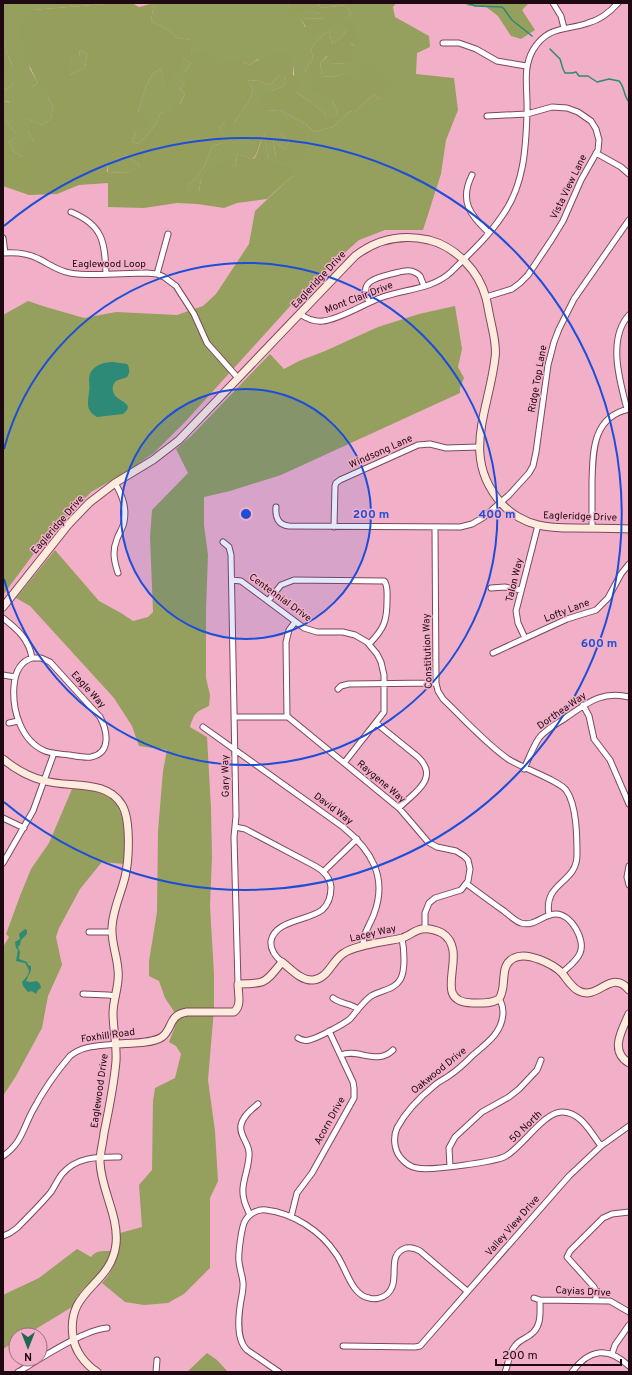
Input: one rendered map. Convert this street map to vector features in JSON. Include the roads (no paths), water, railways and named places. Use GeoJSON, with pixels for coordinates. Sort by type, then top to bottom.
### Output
{"type":"FeatureCollection","features":[{"type":"Feature","properties":{"kind":"main road","name":"Eagleridge Drive"},"geometry":{"type":"LineString","coordinates":[[3,607],[68,525],[89,503],[114,483],[153,460],[179,440],[355,256],[367,247],[399,237],[425,239],[436,242],[448,248],[463,259],[478,278],[486,297],[496,351],[480,431],[479,447],[481,466],[492,491],[513,513],[538,525],[560,528],[629,528]]}},
{"type":"Feature","properties":{"kind":"main road","name":"Eaglewood Drive"},"geometry":{"type":"LineString","coordinates":[[3,759],[23,772],[44,781],[104,790],[120,802],[128,825],[127,865],[124,881],[114,912],[112,932],[112,941],[118,971],[113,1014],[116,1044],[115,1071],[101,1157],[102,1174],[115,1224],[116,1244],[108,1268],[99,1280],[84,1294],[75,1308],[72,1324],[74,1341],[82,1358],[97,1372]]}},
{"type":"Feature","properties":{"kind":"main road"},"geometry":{"type":"LineString","coordinates":[[425,929],[434,930],[441,933],[451,943],[454,957],[450,986],[452,993],[462,1001],[470,1003],[490,1003],[499,999],[502,991],[505,967],[515,957],[524,956],[551,965],[562,973],[576,989],[583,993],[594,992],[613,982],[621,983],[629,990]]}},
{"type":"Feature","properties":{"kind":"main road","name":"Lacey Way"},"geometry":{"type":"LineString","coordinates":[[282,962],[302,978],[311,980],[317,979],[325,974],[335,959],[350,949],[402,938],[418,930],[425,929]]}},
{"type":"Feature","properties":{"kind":"main road"},"geometry":{"type":"LineString","coordinates":[[238,984],[257,984],[264,982],[270,978],[282,962]]}},
{"type":"Feature","properties":{"kind":"main road","name":"Gary Way"},"geometry":{"type":"LineString","coordinates":[[236,1011],[238,1006],[238,984]]}},
{"type":"Feature","properties":{"kind":"main road","name":"Foxhill Road"},"geometry":{"type":"LineString","coordinates":[[116,1044],[158,1039],[166,1033],[172,1021],[180,1013],[236,1011]]}},
{"type":"Feature","properties":{"kind":"main road"},"geometry":{"type":"LineString","coordinates":[[629,1014],[618,1042],[618,1048],[621,1055],[629,1063]]}},
{"type":"Feature","properties":{"kind":"street"},"geometry":{"type":"LineString","coordinates":[[553,3],[559,12],[564,28]]}},
{"type":"Feature","properties":{"kind":"street"},"geometry":{"type":"LineString","coordinates":[[443,43],[458,43],[476,49],[497,61],[526,66],[532,51],[540,40],[549,34],[564,28],[595,21],[606,14],[618,3]]}},
{"type":"Feature","properties":{"kind":"street","name":"Mont Clair Drive"},"geometry":{"type":"LineString","coordinates":[[300,314],[315,321],[325,321],[389,294],[424,286],[443,279],[489,233],[507,209],[519,181],[525,149],[527,114],[526,66]]}},
{"type":"Feature","properties":{"kind":"street","name":"Vista View Lane"},"geometry":{"type":"LineString","coordinates":[[486,297],[512,289],[528,276],[557,231],[581,180],[596,153],[599,144],[598,132],[591,121],[572,110],[556,107],[527,114],[487,116]]}},
{"type":"Feature","properties":{"kind":"street"},"geometry":{"type":"LineString","coordinates":[[596,153],[621,167],[629,174]]}},
{"type":"Feature","properties":{"kind":"street"},"geometry":{"type":"LineString","coordinates":[[472,175],[466,191],[468,207],[473,217],[489,233]]}},
{"type":"Feature","properties":{"kind":"street"},"geometry":{"type":"LineString","coordinates":[[71,212],[89,221],[99,234],[104,247],[106,274]]}},
{"type":"Feature","properties":{"kind":"street","name":"Ridge Top Lane"},"geometry":{"type":"LineString","coordinates":[[276,507],[276,518],[284,526],[460,527],[472,524],[484,517],[523,480],[533,466],[548,365],[559,329],[574,299],[629,220]]}},
{"type":"Feature","properties":{"kind":"street"},"geometry":{"type":"LineString","coordinates":[[157,274],[168,234]]}},
{"type":"Feature","properties":{"kind":"street"},"geometry":{"type":"LineString","coordinates":[[3,238],[4,253]]}},
{"type":"Feature","properties":{"kind":"street","name":"Eaglewood Loop"},"geometry":{"type":"LineString","coordinates":[[4,253],[27,254],[68,273],[147,273],[157,274],[170,280],[179,289],[199,322],[207,343],[238,378]]}},
{"type":"Feature","properties":{"kind":"street"},"geometry":{"type":"LineString","coordinates":[[368,302],[365,295],[366,287],[370,282],[378,277],[404,271],[412,271],[420,276],[424,286]]}},
{"type":"Feature","properties":{"kind":"street"},"geometry":{"type":"LineString","coordinates":[[592,528],[592,455],[594,445],[600,430],[607,422],[619,412],[628,409],[618,373],[617,355],[620,331],[624,322],[629,316]]}},
{"type":"Feature","properties":{"kind":"street","name":"Windsong Lane"},"geometry":{"type":"LineString","coordinates":[[334,527],[335,486],[340,480],[421,444],[430,444],[446,448],[479,447]]}},
{"type":"Feature","properties":{"kind":"street"},"geometry":{"type":"LineString","coordinates":[[114,483],[122,498],[125,512],[123,527],[114,548],[114,559],[118,573]]}},
{"type":"Feature","properties":{"kind":"street","name":"Talon Way"},"geometry":{"type":"LineString","coordinates":[[524,638],[516,615],[538,525]]}},
{"type":"Feature","properties":{"kind":"street","name":"Constitution Way"},"geometry":{"type":"LineString","coordinates":[[435,528],[436,683],[438,691],[443,699],[497,751],[514,763],[564,788],[570,797],[577,835],[576,863],[573,872],[556,886],[550,896],[548,904],[549,915]]}},
{"type":"Feature","properties":{"kind":"street","name":"Gary Way"},"geometry":{"type":"LineString","coordinates":[[223,542],[231,551],[232,580],[236,816],[234,837],[238,984]]}},
{"type":"Feature","properties":{"kind":"street","name":"Lofty Lane"},"geometry":{"type":"LineString","coordinates":[[493,653],[567,619],[592,612],[600,607],[608,598],[621,574],[629,564]]}},
{"type":"Feature","properties":{"kind":"street","name":"Centennial Drive"},"geometry":{"type":"LineString","coordinates":[[232,580],[241,581],[304,628],[314,632],[343,632],[352,634],[360,637],[369,644],[377,654],[384,672],[384,712],[344,762]]}},
{"type":"Feature","properties":{"kind":"street"},"geometry":{"type":"LineString","coordinates":[[268,602],[281,586],[286,582],[294,580],[384,581],[387,588],[386,620],[380,631],[369,644]]}},
{"type":"Feature","properties":{"kind":"street"},"geometry":{"type":"LineString","coordinates":[[491,588],[505,587],[521,590]]}},
{"type":"Feature","properties":{"kind":"street"},"geometry":{"type":"LineString","coordinates":[[3,618],[25,638],[32,658]]}},
{"type":"Feature","properties":{"kind":"street"},"geometry":{"type":"LineString","coordinates":[[234,717],[287,717],[286,642],[289,630],[295,622]]}},
{"type":"Feature","properties":{"kind":"street","name":"Eagle Way"},"geometry":{"type":"LineString","coordinates":[[41,658],[50,662],[98,714],[103,723],[106,733],[106,740],[104,748],[100,753],[94,756],[86,757],[54,753],[31,742],[18,721],[14,697],[15,677],[20,666],[26,660],[41,658]]}},
{"type":"Feature","properties":{"kind":"street"},"geometry":{"type":"LineString","coordinates":[[3,675],[15,677]]}},
{"type":"Feature","properties":{"kind":"street"},"geometry":{"type":"LineString","coordinates":[[338,689],[341,686],[349,684],[436,683]]}},
{"type":"Feature","properties":{"kind":"street","name":"Dorthea Way"},"geometry":{"type":"LineString","coordinates":[[524,768],[542,734],[583,705],[604,696],[619,695],[629,697]]}},
{"type":"Feature","properties":{"kind":"street"},"geometry":{"type":"LineString","coordinates":[[583,705],[590,716],[594,738],[610,760],[629,804]]}},
{"type":"Feature","properties":{"kind":"street","name":"Raygene Way"},"geometry":{"type":"LineString","coordinates":[[287,717],[399,808],[422,836],[431,844],[440,848],[456,851],[464,856],[468,860],[470,870],[470,876],[467,884]]}},
{"type":"Feature","properties":{"kind":"street"},"geometry":{"type":"LineString","coordinates":[[8,724],[18,721]]}},
{"type":"Feature","properties":{"kind":"street"},"geometry":{"type":"LineString","coordinates":[[376,723],[420,760],[425,768],[426,779],[423,785],[399,808]]}},
{"type":"Feature","properties":{"kind":"street","name":"David Way"},"geometry":{"type":"LineString","coordinates":[[203,727],[343,827],[357,839],[367,851],[374,864],[378,888],[376,907],[363,939],[363,946]]}},
{"type":"Feature","properties":{"kind":"street"},"geometry":{"type":"LineString","coordinates":[[3,863],[33,811],[54,753]]}},
{"type":"Feature","properties":{"kind":"street"},"geometry":{"type":"LineString","coordinates":[[3,818],[24,828]]}},
{"type":"Feature","properties":{"kind":"street"},"geometry":{"type":"LineString","coordinates":[[235,827],[245,829],[324,872],[357,839]]}},
{"type":"Feature","properties":{"kind":"street"},"geometry":{"type":"LineString","coordinates":[[629,866],[627,877],[629,885]]}},
{"type":"Feature","properties":{"kind":"street","name":"Lacey Way"},"geometry":{"type":"LineString","coordinates":[[282,962],[272,950],[271,940],[278,929],[316,914],[325,907],[329,900],[331,889],[328,878],[324,872]]}},
{"type":"Feature","properties":{"kind":"street"},"geometry":{"type":"LineString","coordinates":[[425,929],[425,913],[429,903],[435,898],[461,890],[467,884],[520,923],[533,923],[549,915],[558,914],[566,917],[571,922],[581,940],[582,949],[578,957],[562,973]]}},
{"type":"Feature","properties":{"kind":"street"},"geometry":{"type":"LineString","coordinates":[[89,932],[112,932]]}},
{"type":"Feature","properties":{"kind":"street"},"geometry":{"type":"LineString","coordinates":[[298,1038],[302,1040],[310,1040],[346,1022],[368,998],[378,992],[394,987],[401,979],[403,969],[404,950],[402,938]]}},
{"type":"Feature","properties":{"kind":"street"},"geometry":{"type":"LineString","coordinates":[[83,994],[116,996]]}},
{"type":"Feature","properties":{"kind":"street"},"geometry":{"type":"LineString","coordinates":[[332,998],[352,1005],[358,1009]]}},
{"type":"Feature","properties":{"kind":"street","name":"Oakwood Drive"},"geometry":{"type":"LineString","coordinates":[[450,1166],[423,1169],[408,1164],[399,1156],[396,1148],[395,1136],[410,1109],[418,1099],[436,1083],[453,1073],[496,1034],[501,1025],[503,1014],[503,1006],[499,999]]}},
{"type":"Feature","properties":{"kind":"street","name":"Acorn Drive"},"geometry":{"type":"LineString","coordinates":[[291,1217],[297,1193],[312,1173],[354,1098],[353,1082],[329,1031]]}},
{"type":"Feature","properties":{"kind":"street","name":"Foxhill Road"},"geometry":{"type":"LineString","coordinates":[[3,1156],[19,1141],[34,1107],[70,1056],[86,1048],[116,1044]]}},
{"type":"Feature","properties":{"kind":"street"},"geometry":{"type":"LineString","coordinates":[[341,1055],[346,1053],[378,1058],[385,1056],[393,1050]]}},
{"type":"Feature","properties":{"kind":"street"},"geometry":{"type":"LineString","coordinates":[[450,1166],[449,1148],[455,1137],[482,1112],[505,1100],[516,1092],[537,1070],[541,1060]]}},
{"type":"Feature","properties":{"kind":"street"},"geometry":{"type":"LineString","coordinates":[[250,1215],[246,1208],[243,1193],[249,1153],[248,1146],[241,1132],[241,1126],[246,1115],[258,1104]]}},
{"type":"Feature","properties":{"kind":"street","name":"50 North"},"geometry":{"type":"LineString","coordinates":[[450,1166],[492,1161],[504,1158],[516,1149],[549,1117],[560,1112],[568,1112],[579,1118],[601,1146]]}},
{"type":"Feature","properties":{"kind":"street","name":"Valley View Drive"},"geometry":{"type":"LineString","coordinates":[[343,1346],[418,1346],[569,1176],[601,1146],[629,1126]]}},
{"type":"Feature","properties":{"kind":"street"},"geometry":{"type":"LineString","coordinates":[[3,1236],[17,1228],[49,1194],[67,1168],[84,1159],[101,1157],[119,1158]]}},
{"type":"Feature","properties":{"kind":"street"},"geometry":{"type":"LineString","coordinates":[[279,1372],[247,1350],[240,1340],[240,1308],[244,1284],[239,1258],[244,1224],[250,1215],[258,1211],[265,1210],[291,1217],[314,1230],[328,1243],[340,1259],[354,1288],[364,1297],[371,1299],[378,1298],[390,1292],[395,1282],[396,1257],[401,1250],[410,1248],[416,1248],[420,1251],[467,1291]]}},
{"type":"Feature","properties":{"kind":"street"},"geometry":{"type":"LineString","coordinates":[[596,1300],[596,1292],[594,1287],[567,1257],[570,1251],[603,1218],[612,1214],[629,1212]]}},
{"type":"Feature","properties":{"kind":"street","name":"Cayias Drive"},"geometry":{"type":"LineString","coordinates":[[534,1298],[540,1300],[612,1301],[629,1312]]}},
{"type":"Feature","properties":{"kind":"street"},"geometry":{"type":"LineString","coordinates":[[505,1372],[513,1348],[520,1340],[533,1333],[538,1325],[540,1318],[540,1300]]}},
{"type":"Feature","properties":{"kind":"street"},"geometry":{"type":"LineString","coordinates":[[612,1354],[615,1345],[629,1325]]}},
{"type":"Feature","properties":{"kind":"street"},"geometry":{"type":"LineString","coordinates":[[21,1371],[95,1330],[107,1328]]}},
{"type":"Feature","properties":{"kind":"street"},"geometry":{"type":"LineString","coordinates":[[572,1372],[578,1364],[588,1356],[600,1353],[612,1354],[619,1357],[629,1366]]}},
{"type":"Feature","properties":{"kind":"street"},"geometry":{"type":"LineString","coordinates":[[156,1372],[157,1360]]}},
{"type":"Feature","properties":{"kind":"waterway"},"geometry":{"type":"LineString","coordinates":[[468,3],[475,6],[502,7],[512,20],[532,36]]}},
{"type":"Feature","properties":{"kind":"waterway"},"geometry":{"type":"LineString","coordinates":[[550,49],[560,59],[565,73],[576,72],[579,76],[588,76],[597,82],[609,79],[619,81],[629,102]]}}]}
